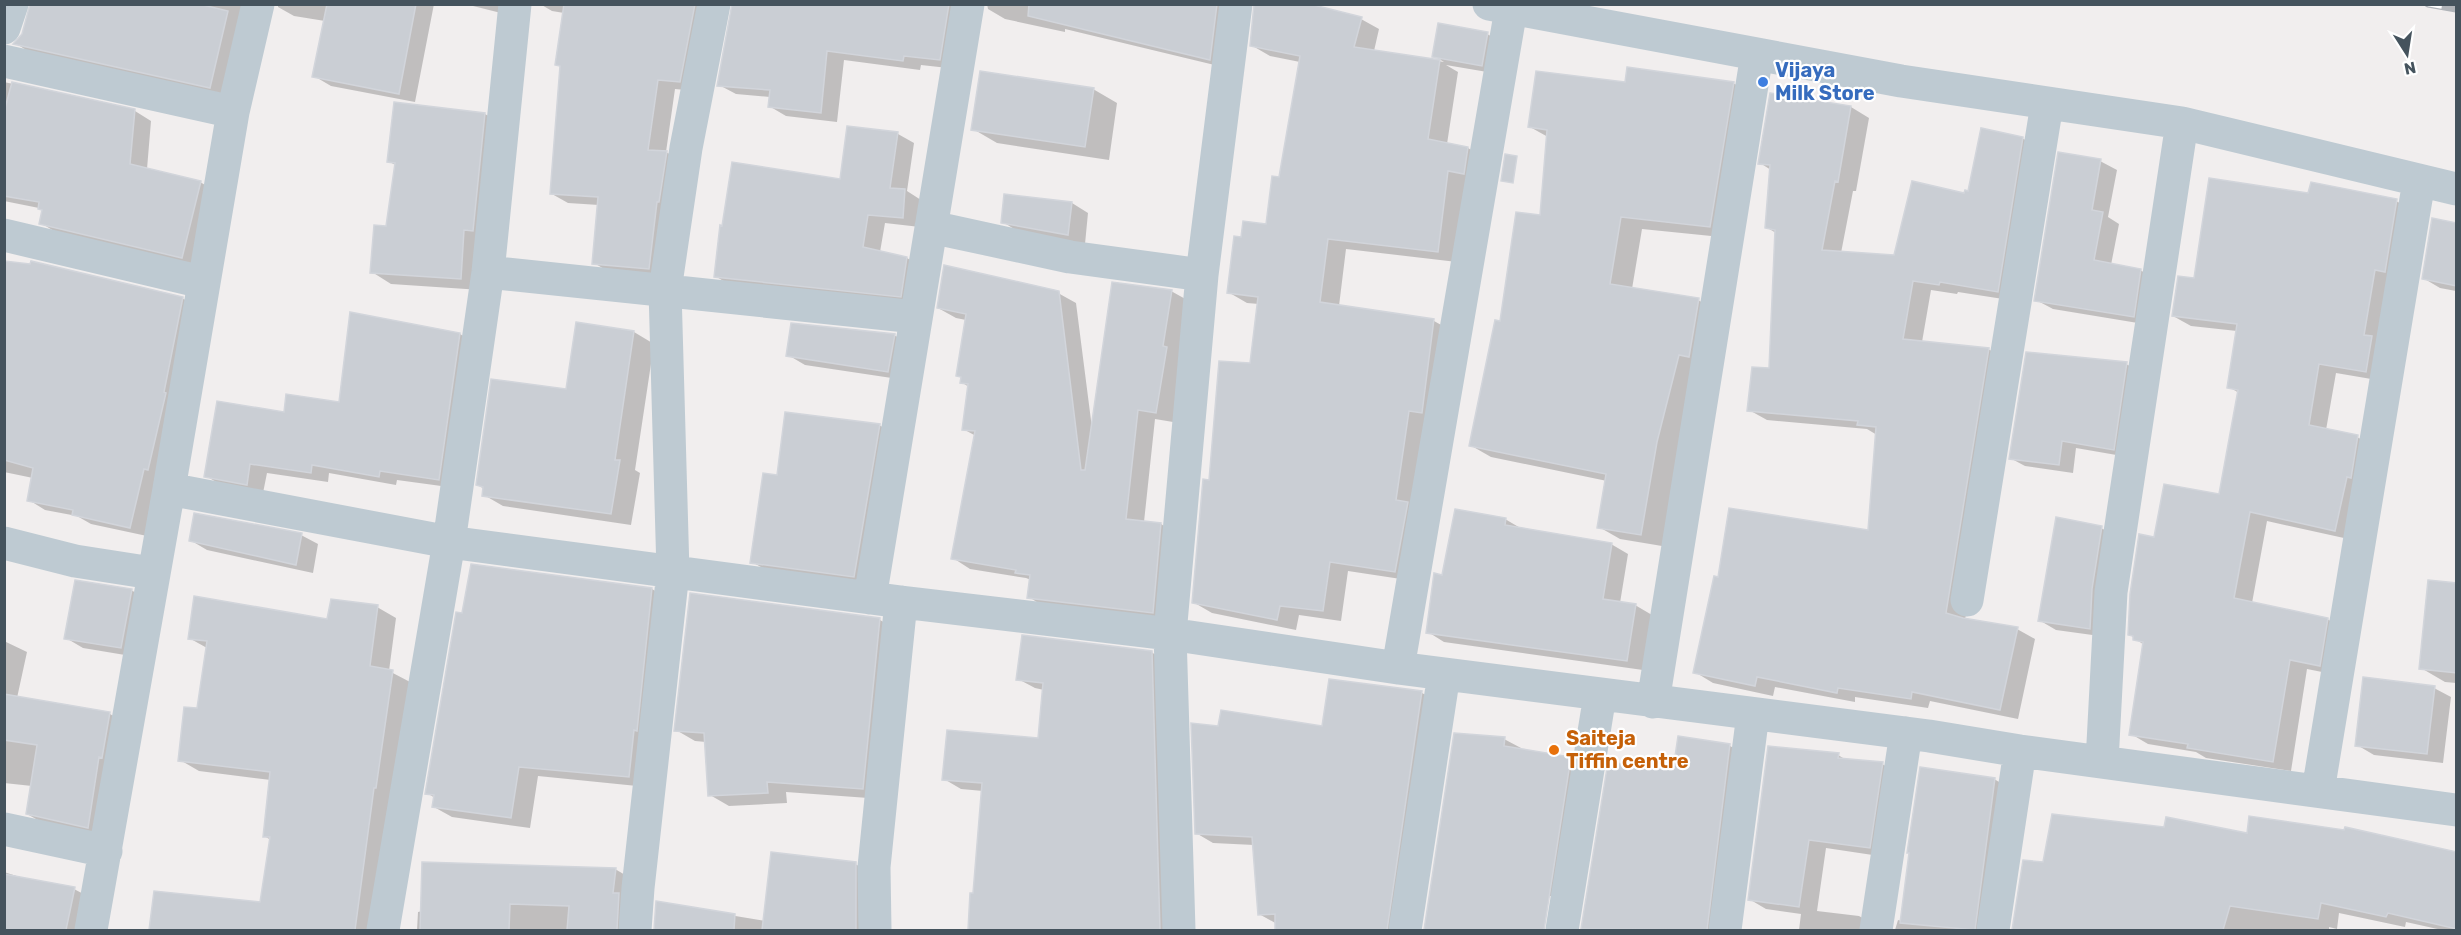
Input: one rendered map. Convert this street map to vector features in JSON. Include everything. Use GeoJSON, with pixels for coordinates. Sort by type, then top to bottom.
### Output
{"type":"FeatureCollection","features":[{"type":"Feature","properties":{"kind":"street"},"geometry":{"type":"LineString","coordinates":[[4,28],[12,4]]}},
{"type":"Feature","properties":{"kind":"street"},"geometry":{"type":"LineString","coordinates":[[91,930],[152,573],[169,489],[232,112],[258,4]]}},
{"type":"Feature","properties":{"kind":"street"},"geometry":{"type":"LineString","coordinates":[[383,930],[449,542],[488,272],[515,4]]}},
{"type":"Feature","properties":{"kind":"street"},"geometry":{"type":"LineString","coordinates":[[635,930],[639,876],[674,572],[665,290],[684,159],[714,4]]}},
{"type":"Feature","properties":{"kind":"street"},"geometry":{"type":"LineString","coordinates":[[875,930],[874,867],[885,600],[916,317],[968,4]]}},
{"type":"Feature","properties":{"kind":"street"},"geometry":{"type":"LineString","coordinates":[[1179,930],[1170,634],[1202,275],[1236,4]]}},
{"type":"Feature","properties":{"kind":"street"},"geometry":{"type":"LineString","coordinates":[[1398,668],[1500,7],[1901,81],[2182,123],[2457,189]]}},
{"type":"Feature","properties":{"kind":"street"},"geometry":{"type":"LineString","coordinates":[[1653,702],[1756,54]]}},
{"type":"Feature","properties":{"kind":"street"},"geometry":{"type":"LineString","coordinates":[[4,61],[232,112]]}},
{"type":"Feature","properties":{"kind":"street"},"geometry":{"type":"LineString","coordinates":[[1967,600],[2047,104]]}},
{"type":"Feature","properties":{"kind":"street"},"geometry":{"type":"LineString","coordinates":[[2102,762],[2111,592],[2182,123]]}},
{"type":"Feature","properties":{"kind":"street"},"geometry":{"type":"LineString","coordinates":[[2318,791],[2419,181]]}},
{"type":"Feature","properties":{"kind":"street"},"geometry":{"type":"LineString","coordinates":[[931,227],[1071,256],[1202,275]]}},
{"type":"Feature","properties":{"kind":"street"},"geometry":{"type":"LineString","coordinates":[[4,235],[202,282]]}},
{"type":"Feature","properties":{"kind":"street"},"geometry":{"type":"LineString","coordinates":[[488,272],[916,317]]}},
{"type":"Feature","properties":{"kind":"street"},"geometry":{"type":"LineString","coordinates":[[169,489],[449,542],[885,600],[1170,634],[1398,668],[1906,733],[2020,751],[2457,810]]}},
{"type":"Feature","properties":{"kind":"street"},"geometry":{"type":"LineString","coordinates":[[4,543],[75,561],[152,573]]}},
{"type":"Feature","properties":{"kind":"street"},"geometry":{"type":"LineString","coordinates":[[1406,930],[1444,674]]}},
{"type":"Feature","properties":{"kind":"street"},"geometry":{"type":"LineString","coordinates":[[1562,930],[1600,695]]}},
{"type":"Feature","properties":{"kind":"street"},"geometry":{"type":"LineString","coordinates":[[1725,930],[1753,714]]}},
{"type":"Feature","properties":{"kind":"street"},"geometry":{"type":"LineString","coordinates":[[1876,930],[1906,733]]}},
{"type":"Feature","properties":{"kind":"street"},"geometry":{"type":"LineString","coordinates":[[1993,930],[2020,751]]}},
{"type":"Feature","properties":{"kind":"street"},"geometry":{"type":"LineString","coordinates":[[4,829],[106,851]]}},
{"type":"Feature","properties":{"kind":"building"},"geometry":{"type":"Polygon","coordinates":[[[30,4],[199,4],[228,11],[210,88],[13,44],[22,34],[30,4]]]}},
{"type":"Feature","properties":{"kind":"building"},"geometry":{"type":"Polygon","coordinates":[[[327,4],[416,4],[399,94],[312,77],[327,4]]]}},
{"type":"Feature","properties":{"kind":"building"},"geometry":{"type":"Polygon","coordinates":[[[564,4],[695,4],[680,82],[658,80],[648,150],[667,151],[659,202],[657,202],[649,269],[592,264],[598,197],[550,194],[560,66],[555,65],[564,4]]]}},
{"type":"Feature","properties":{"kind":"building"},"geometry":{"type":"Polygon","coordinates":[[[732,4],[949,4],[940,60],[904,56],[903,61],[827,51],[821,113],[768,107],[770,90],[717,86],[732,4]]]}},
{"type":"Feature","properties":{"kind":"building"},"geometry":{"type":"Polygon","coordinates":[[[1029,4],[1217,4],[1210,60],[1028,16],[1029,4]]]}},
{"type":"Feature","properties":{"kind":"building"},"geometry":{"type":"Polygon","coordinates":[[[1254,4],[1310,4],[1362,17],[1354,47],[1440,60],[1428,139],[1468,147],[1464,174],[1448,171],[1438,252],[1328,239],[1320,302],[1434,319],[1422,413],[1409,411],[1396,500],[1408,502],[1395,572],[1330,562],[1323,611],[1280,606],[1277,620],[1192,603],[1203,479],[1209,480],[1219,361],[1250,363],[1258,297],[1227,293],[1234,236],[1241,237],[1243,221],[1266,224],[1272,176],[1279,177],[1300,56],[1250,46],[1254,4]]]}},
{"type":"Feature","properties":{"kind":"building"},"geometry":{"type":"Polygon","coordinates":[[[1438,23],[1488,32],[1482,66],[1432,57],[1438,23]]]}},
{"type":"Feature","properties":{"kind":"building"},"geometry":{"type":"Polygon","coordinates":[[[1627,67],[1734,82],[1710,227],[1621,217],[1610,284],[1699,298],[1689,357],[1679,355],[1657,442],[1641,535],[1597,528],[1606,474],[1469,446],[1495,320],[1500,321],[1516,212],[1540,215],[1547,130],[1528,127],[1536,71],[1625,82],[1627,67]]]}},
{"type":"Feature","properties":{"kind":"building"},"geometry":{"type":"Polygon","coordinates":[[[980,71],[1094,88],[1085,147],[971,130],[980,71]]]}},
{"type":"Feature","properties":{"kind":"building"},"geometry":{"type":"Polygon","coordinates":[[[12,82],[135,109],[130,164],[201,181],[182,258],[39,224],[42,210],[38,209],[39,202],[4,196],[4,112],[12,82]]]}},
{"type":"Feature","properties":{"kind":"building"},"geometry":{"type":"Polygon","coordinates":[[[1770,93],[1851,106],[1838,182],[1835,181],[1822,250],[1894,255],[1912,181],[1964,193],[1965,190],[1968,191],[1981,128],[2023,137],[1998,292],[1940,282],[1939,285],[1913,281],[1903,339],[1989,348],[1946,613],[2018,627],[2000,710],[1912,692],[1911,699],[1838,688],[1837,693],[1757,677],[1755,686],[1693,673],[1714,576],[1718,577],[1729,508],[1868,530],[1876,427],[1857,425],[1858,421],[1747,411],[1752,367],[1769,368],[1775,230],[1765,228],[1770,165],[1758,164],[1770,93]]]}},
{"type":"Feature","properties":{"kind":"building"},"geometry":{"type":"Polygon","coordinates":[[[394,102],[485,113],[473,231],[464,230],[461,279],[370,273],[374,225],[386,226],[395,163],[387,162],[394,102]]]}},
{"type":"Feature","properties":{"kind":"building"},"geometry":{"type":"Polygon","coordinates":[[[847,126],[898,132],[890,188],[905,189],[903,218],[868,215],[863,247],[907,257],[901,297],[714,277],[720,225],[722,226],[732,162],[840,179],[847,126]]]}},
{"type":"Feature","properties":{"kind":"building"},"geometry":{"type":"Polygon","coordinates":[[[2058,152],[2101,159],[2092,210],[2103,212],[2094,260],[2141,269],[2134,317],[2034,301],[2058,152]]]}},
{"type":"Feature","properties":{"kind":"building"},"geometry":{"type":"Polygon","coordinates":[[[1505,154],[1517,156],[1513,183],[1501,181],[1505,154]]]}},
{"type":"Feature","properties":{"kind":"building"},"geometry":{"type":"Polygon","coordinates":[[[2209,178],[2308,193],[2311,182],[2397,199],[2385,272],[2375,270],[2364,335],[2372,336],[2366,372],[2319,364],[2309,425],[2358,435],[2351,478],[2347,477],[2335,531],[2250,512],[2234,598],[2328,618],[2320,666],[2290,660],[2273,762],[2187,748],[2188,744],[2129,735],[2143,642],[2133,640],[2133,636],[2128,635],[2130,594],[2139,534],[2154,537],[2164,484],[2219,494],[2238,390],[2227,388],[2237,324],[2172,316],[2178,276],[2194,278],[2209,178]]]}},
{"type":"Feature","properties":{"kind":"building"},"geometry":{"type":"Polygon","coordinates":[[[1004,194],[1072,202],[1068,235],[1001,223],[1004,194]]]}},
{"type":"Feature","properties":{"kind":"building"},"geometry":{"type":"Polygon","coordinates":[[[2432,218],[2457,223],[2457,286],[2422,279],[2432,218]]]}},
{"type":"Feature","properties":{"kind":"building"},"geometry":{"type":"Polygon","coordinates":[[[4,261],[30,264],[31,261],[183,297],[164,392],[166,393],[148,470],[144,469],[130,528],[72,515],[73,510],[27,501],[33,468],[4,460],[4,261]]]}},
{"type":"Feature","properties":{"kind":"building"},"geometry":{"type":"Polygon","coordinates":[[[944,265],[1059,291],[1081,470],[1085,470],[1112,282],[1172,290],[1163,346],[1167,347],[1156,413],[1138,410],[1126,519],[1161,523],[1153,613],[1027,598],[1030,575],[1015,573],[1016,570],[951,559],[975,431],[962,430],[968,384],[960,383],[961,377],[956,376],[966,314],[937,308],[944,265]]]}},
{"type":"Feature","properties":{"kind":"building"},"geometry":{"type":"Polygon","coordinates":[[[350,312],[460,333],[439,480],[380,471],[379,477],[312,465],[311,473],[250,464],[247,485],[204,477],[217,401],[284,412],[286,394],[339,402],[350,312]]]}},
{"type":"Feature","properties":{"kind":"building"},"geometry":{"type":"Polygon","coordinates":[[[576,322],[634,331],[615,460],[620,460],[611,514],[482,496],[483,487],[476,485],[491,379],[566,389],[576,322]]]}},
{"type":"Feature","properties":{"kind":"building"},"geometry":{"type":"Polygon","coordinates":[[[791,323],[895,334],[888,372],[786,356],[791,323]]]}},
{"type":"Feature","properties":{"kind":"building"},"geometry":{"type":"Polygon","coordinates":[[[2026,352],[2127,362],[2114,450],[2062,441],[2059,465],[2009,459],[2026,352]]]}},
{"type":"Feature","properties":{"kind":"building"},"geometry":{"type":"Polygon","coordinates":[[[785,412],[880,424],[854,577],[750,563],[763,473],[777,475],[785,412]]]}},
{"type":"Feature","properties":{"kind":"building"},"geometry":{"type":"Polygon","coordinates":[[[1455,509],[1506,518],[1505,525],[1612,543],[1603,599],[1636,604],[1627,661],[1426,633],[1434,573],[1442,575],[1455,509]]]}},
{"type":"Feature","properties":{"kind":"building"},"geometry":{"type":"Polygon","coordinates":[[[194,513],[302,533],[296,565],[189,541],[194,513]]]}},
{"type":"Feature","properties":{"kind":"building"},"geometry":{"type":"Polygon","coordinates":[[[2056,517],[2102,526],[2092,589],[2090,629],[2038,621],[2056,517]]]}},
{"type":"Feature","properties":{"kind":"building"},"geometry":{"type":"Polygon","coordinates":[[[471,564],[652,588],[637,731],[634,730],[629,777],[519,767],[511,818],[432,807],[434,795],[425,794],[456,612],[462,613],[471,564]]]}},
{"type":"Feature","properties":{"kind":"building"},"geometry":{"type":"Polygon","coordinates":[[[75,580],[132,589],[121,648],[64,639],[75,580]]]}},
{"type":"Feature","properties":{"kind":"building"},"geometry":{"type":"Polygon","coordinates":[[[2428,580],[2457,583],[2457,673],[2419,669],[2428,580]]]}},
{"type":"Feature","properties":{"kind":"building"},"geometry":{"type":"Polygon","coordinates":[[[690,593],[880,618],[863,789],[767,782],[768,793],[708,796],[704,733],[674,731],[690,593]]]}},
{"type":"Feature","properties":{"kind":"building"},"geometry":{"type":"Polygon","coordinates":[[[194,596],[327,619],[331,599],[378,605],[370,666],[393,670],[355,930],[149,930],[154,891],[260,902],[270,837],[263,837],[270,772],[178,761],[184,707],[197,708],[207,641],[188,639],[194,596]]]}},
{"type":"Feature","properties":{"kind":"building"},"geometry":{"type":"Polygon","coordinates":[[[1022,635],[1152,651],[1160,930],[968,930],[982,783],[942,780],[947,730],[1038,738],[1043,683],[1016,680],[1022,635]]]}},
{"type":"Feature","properties":{"kind":"building"},"geometry":{"type":"Polygon","coordinates":[[[2363,677],[2435,686],[2427,754],[2355,746],[2363,677]]]}},
{"type":"Feature","properties":{"kind":"building"},"geometry":{"type":"Polygon","coordinates":[[[1329,679],[1422,691],[1387,930],[1275,930],[1275,914],[1258,915],[1252,837],[1195,834],[1191,723],[1218,726],[1221,710],[1322,726],[1329,679]]]}},
{"type":"Feature","properties":{"kind":"building"},"geometry":{"type":"Polygon","coordinates":[[[4,694],[110,712],[102,758],[99,757],[88,828],[26,814],[37,745],[4,740],[4,694]]]}},
{"type":"Feature","properties":{"kind":"building"},"geometry":{"type":"Polygon","coordinates":[[[1454,733],[1505,737],[1504,746],[1571,757],[1544,930],[1424,930],[1454,733]]]}},
{"type":"Feature","properties":{"kind":"building"},"geometry":{"type":"Polygon","coordinates":[[[1678,736],[1730,744],[1707,930],[1581,929],[1608,762],[1673,770],[1678,736]]]}},
{"type":"Feature","properties":{"kind":"building"},"geometry":{"type":"Polygon","coordinates":[[[1768,746],[1839,753],[1838,758],[1883,762],[1870,848],[1809,840],[1799,907],[1748,900],[1768,746]]]}},
{"type":"Feature","properties":{"kind":"building"},"geometry":{"type":"Polygon","coordinates":[[[1920,767],[1995,778],[1975,930],[1900,923],[1909,853],[1907,853],[1920,767]]]}},
{"type":"Feature","properties":{"kind":"building"},"geometry":{"type":"Polygon","coordinates":[[[2052,814],[2164,827],[2166,817],[2247,833],[2249,816],[2344,830],[2345,827],[2457,852],[2457,929],[2388,913],[2386,917],[2321,903],[2318,919],[2230,906],[2223,930],[2012,930],[2023,860],[2043,862],[2052,814]]]}},
{"type":"Feature","properties":{"kind":"building"},"geometry":{"type":"Polygon","coordinates":[[[771,852],[856,862],[856,930],[762,930],[771,852]]]}},
{"type":"Feature","properties":{"kind":"building"},"geometry":{"type":"Polygon","coordinates":[[[422,862],[616,868],[613,893],[619,893],[617,930],[567,930],[569,906],[510,904],[509,930],[420,930],[422,862]]]}},
{"type":"Feature","properties":{"kind":"building"},"geometry":{"type":"Polygon","coordinates":[[[4,874],[75,887],[66,930],[4,930],[4,874]]]}},
{"type":"Feature","properties":{"kind":"building"},"geometry":{"type":"Polygon","coordinates":[[[656,901],[735,914],[734,930],[654,930],[656,901]]]}},
{"type":"Feature","properties":{"kind":"railway"},"geometry":{"type":"LineString","coordinates":[[2428,4],[2456,9]]}},
{"type":"Feature","properties":{"kind":"place","name":"Vijaya Milk Store"},"geometry":{"type":"Point","coordinates":[1763,82]}},
{"type":"Feature","properties":{"kind":"place","name":"Saiteja Tiffin centre"},"geometry":{"type":"Point","coordinates":[1554,750]}}]}
